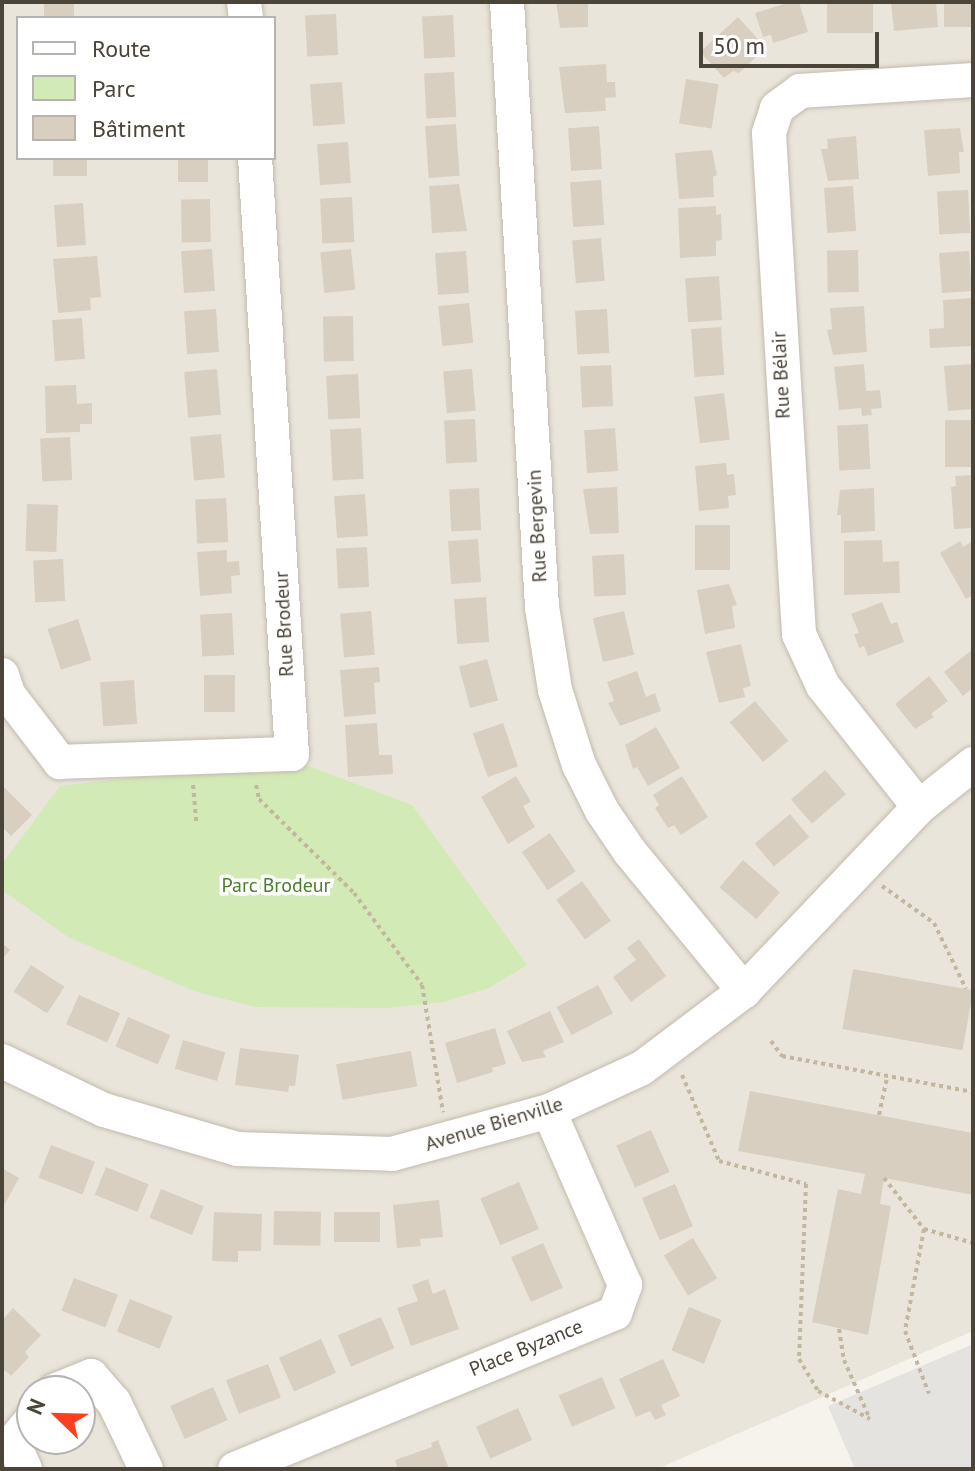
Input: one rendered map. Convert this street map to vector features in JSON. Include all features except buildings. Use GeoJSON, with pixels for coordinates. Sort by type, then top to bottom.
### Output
{"type":"FeatureCollection","features":[{"type":"Feature","properties":{"kind":"street","name":"Rue Bergevin"},"geometry":{"type":"LineString","coordinates":[[507,2],[542,607],[555,690],[579,765],[615,832],[744,991]]}},
{"type":"Feature","properties":{"kind":"street","name":"Rue Bélair"},"geometry":{"type":"LineString","coordinates":[[919,807],[823,686],[799,634],[793,594],[769,133],[777,108],[800,91],[973,80]]}},
{"type":"Feature","properties":{"kind":"street","name":"Rue Brodeur"},"geometry":{"type":"LineString","coordinates":[[2,675],[8,694],[60,762],[292,754],[255,160]]}},
{"type":"Feature","properties":{"kind":"street","name":"Avenue Bienville"},"geometry":{"type":"LineString","coordinates":[[2,1061],[104,1110],[237,1149],[392,1154],[549,1111],[642,1068],[744,991],[919,807],[973,764]]}},
{"type":"Feature","properties":{"kind":"street","name":"Place Byzance"},"geometry":{"type":"LineString","coordinates":[[235,1469],[547,1338],[615,1313],[625,1285],[549,1111]]}},
{"type":"Feature","properties":{"kind":"street"},"geometry":{"type":"LineString","coordinates":[[96,1382],[114,1402],[146,1469]]}},
{"type":"Feature","properties":{"kind":"path"},"geometry":{"type":"LineString","coordinates":[[249,756],[259,799],[354,893],[422,985],[445,1122]]}},
{"type":"Feature","properties":{"kind":"path"},"geometry":{"type":"LineString","coordinates":[[191,758],[196,822]]}},
{"type":"Feature","properties":{"kind":"path"},"geometry":{"type":"LineString","coordinates":[[882,886],[934,923],[966,989]]}},
{"type":"Feature","properties":{"kind":"path"},"geometry":{"type":"LineString","coordinates":[[771,1041],[782,1056],[973,1092]]}},
{"type":"Feature","properties":{"kind":"path"},"geometry":{"type":"LineString","coordinates":[[670,1047],[719,1161],[806,1184],[799,1359],[818,1391],[870,1419],[844,1360],[839,1329]]}},
{"type":"Feature","properties":{"kind":"path"},"geometry":{"type":"LineString","coordinates":[[879,1115],[887,1076]]}},
{"type":"Feature","properties":{"kind":"path"},"geometry":{"type":"LineString","coordinates":[[884,1178],[924,1229],[973,1243]]}},
{"type":"Feature","properties":{"kind":"path"},"geometry":{"type":"LineString","coordinates":[[924,1229],[905,1331],[929,1394]]}},
{"type":"Feature","properties":{"kind":"shaded area"},"geometry":{"type":"Polygon","coordinates":[[[2,2],[973,2],[973,1331],[657,1469],[2,1469],[2,2]]]}},
{"type":"Feature","properties":{"kind":"shaded area"},"geometry":{"type":"Polygon","coordinates":[[[973,1344],[973,1469],[855,1469],[828,1406],[973,1344]]]}},
{"type":"Feature","properties":{"kind":"green space","name":"Parc Brodeur"},"geometry":{"type":"Polygon","coordinates":[[[290,759],[412,805],[527,965],[489,988],[443,1002],[388,1008],[255,1007],[194,991],[68,937],[2,890],[2,864],[60,786],[290,759]]]}}]}
